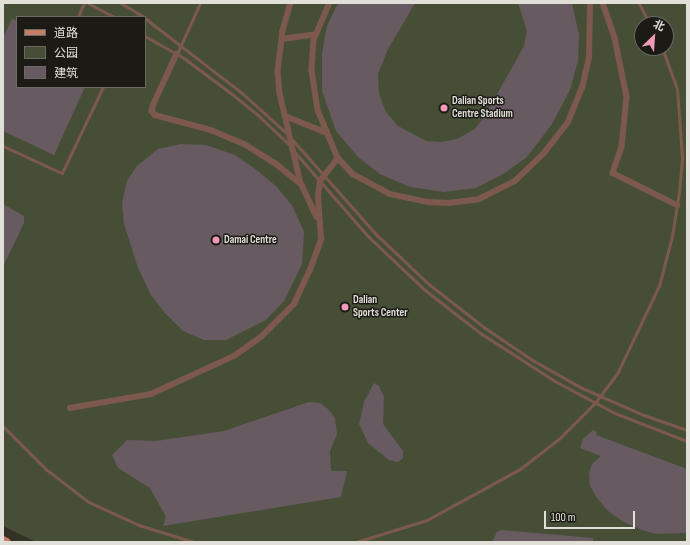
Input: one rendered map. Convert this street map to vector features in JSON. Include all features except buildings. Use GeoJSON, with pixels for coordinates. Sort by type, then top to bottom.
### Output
{"type":"FeatureCollection","features":[{"type":"Feature","properties":{"kind":"main road"},"geometry":{"type":"LineString","coordinates":[[3,540],[7,542]]}},
{"type":"Feature","properties":{"kind":"street"},"geometry":{"type":"LineString","coordinates":[[291,3],[282,39],[278,71],[285,116],[302,185],[319,222]]}},
{"type":"Feature","properties":{"kind":"street"},"geometry":{"type":"LineString","coordinates":[[330,3],[316,34],[312,70],[314,96],[325,132],[338,158],[353,174],[390,194],[429,202],[448,203],[479,199],[515,180],[544,153],[568,122],[582,88],[589,57],[590,3]]}},
{"type":"Feature","properties":{"kind":"street"},"geometry":{"type":"LineString","coordinates":[[602,3],[615,38],[627,97],[622,147],[612,173],[677,205]]}},
{"type":"Feature","properties":{"kind":"street"},"geometry":{"type":"LineString","coordinates":[[282,39],[316,34]]}},
{"type":"Feature","properties":{"kind":"street"},"geometry":{"type":"LineString","coordinates":[[177,54],[152,111],[155,115],[204,128],[246,145],[275,163],[302,185]]}},
{"type":"Feature","properties":{"kind":"street"},"geometry":{"type":"LineString","coordinates":[[285,116],[325,132]]}},
{"type":"Feature","properties":{"kind":"street"},"geometry":{"type":"LineString","coordinates":[[70,408],[139,397],[204,371],[234,356],[261,337],[294,304],[321,239],[319,222],[320,181],[338,158]]}},
{"type":"Feature","properties":{"kind":"lane"},"geometry":{"type":"LineString","coordinates":[[78,16],[84,3]]}},
{"type":"Feature","properties":{"kind":"lane"},"geometry":{"type":"LineString","coordinates":[[88,3],[112,16]]}},
{"type":"Feature","properties":{"kind":"lane"},"geometry":{"type":"LineString","coordinates":[[121,3],[142,16]]}},
{"type":"Feature","properties":{"kind":"lane"},"geometry":{"type":"LineString","coordinates":[[177,54],[200,3]]}},
{"type":"Feature","properties":{"kind":"lane"},"geometry":{"type":"LineString","coordinates":[[639,3],[646,16]]}},
{"type":"Feature","properties":{"kind":"lane"},"geometry":{"type":"LineString","coordinates":[[146,19],[262,109],[306,153],[377,235],[429,284],[507,343],[558,375],[600,396],[687,430]]}},
{"type":"Feature","properties":{"kind":"lane"},"geometry":{"type":"LineString","coordinates":[[146,37],[177,54],[231,92],[273,128],[368,236],[424,289],[503,349],[595,403],[641,424],[687,441]]}},
{"type":"Feature","properties":{"kind":"lane"},"geometry":{"type":"LineString","coordinates":[[357,542],[427,520],[484,491],[520,469],[559,439],[595,403],[617,374],[659,286],[672,236],[677,205],[682,157],[680,120],[677,89],[665,56]]}},
{"type":"Feature","properties":{"kind":"lane"},"geometry":{"type":"LineString","coordinates":[[3,146],[62,173],[103,88]]}},
{"type":"Feature","properties":{"kind":"lane"},"geometry":{"type":"LineString","coordinates":[[3,426],[46,469],[89,502],[139,525],[194,542]]}},
{"type":"Feature","properties":{"kind":"green space","name":"Dalian Sports Center"},"geometry":{"type":"Polygon","coordinates":[[[3,3],[687,3],[687,542],[36,542],[3,526],[3,3]]]}},
{"type":"Feature","properties":{"kind":"place","name":"Dalian Sports Centre Stadium"},"geometry":{"type":"Point","coordinates":[444,108]}},
{"type":"Feature","properties":{"kind":"place","name":"Damai Centre"},"geometry":{"type":"Point","coordinates":[216,240]}},
{"type":"Feature","properties":{"kind":"place","name":"Dalian Sports Center"},"geometry":{"type":"Point","coordinates":[345,307]}}]}
